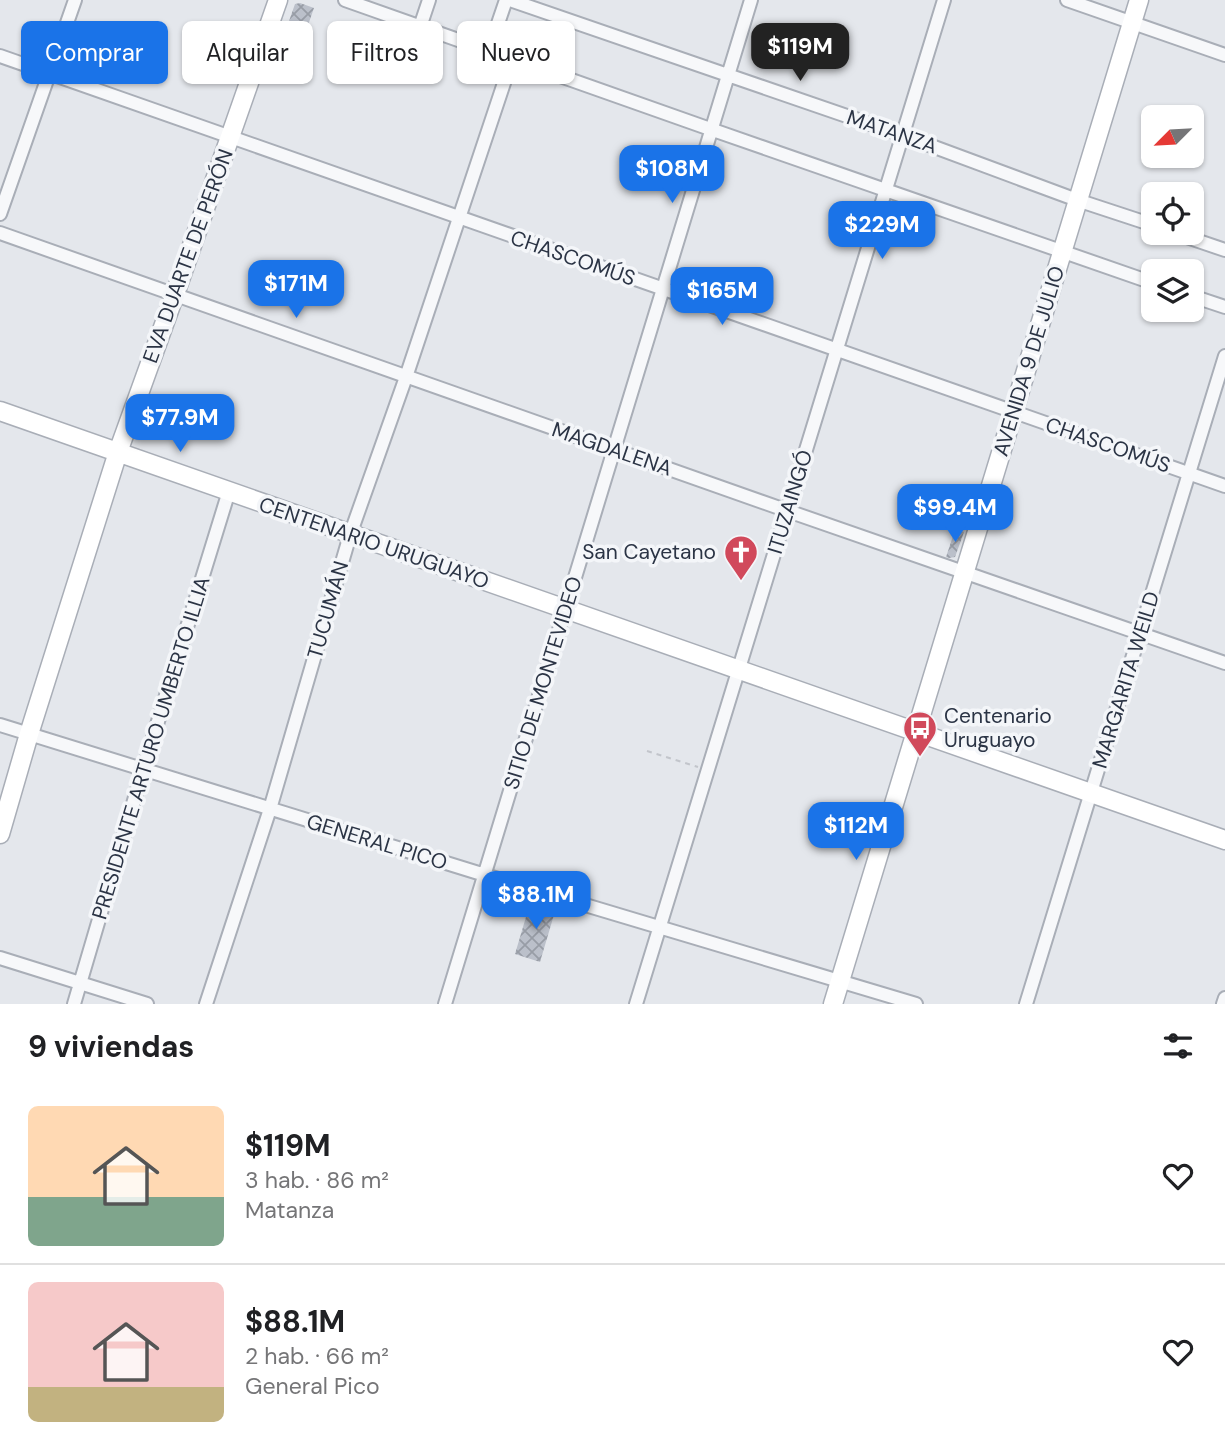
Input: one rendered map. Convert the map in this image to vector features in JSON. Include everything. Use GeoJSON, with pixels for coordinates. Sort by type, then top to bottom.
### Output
{"type":"FeatureCollection","features":[{"type":"Feature","properties":{"kind":"main road","name":"EVA DUARTE DE PERÓN"},"geometry":{"type":"LineString","coordinates":[[0,834],[118,452],[278,0]]}},
{"type":"Feature","properties":{"kind":"main road","name":"AVENIDA 9 DE JULIO"},"geometry":{"type":"LineString","coordinates":[[833,1004],[1139,0]]}},
{"type":"Feature","properties":{"kind":"main road","name":"CENTENARIO URUGUAYO"},"geometry":{"type":"LineString","coordinates":[[0,411],[1225,840]]}},
{"type":"Feature","properties":{"kind":"street"},"geometry":{"type":"LineString","coordinates":[[68,21],[75,0]]}},
{"type":"Feature","properties":{"kind":"street"},"geometry":{"type":"LineString","coordinates":[[421,21],[429,0]]}},
{"type":"Feature","properties":{"kind":"street"},"geometry":{"type":"LineString","coordinates":[[500,21],[508,0]]}},
{"type":"Feature","properties":{"kind":"street","name":"MATANZA"},"geometry":{"type":"LineString","coordinates":[[508,0],[902,135],[1141,221]]}},
{"type":"Feature","properties":{"kind":"street","name":"SITIO DE MONTEVIDEO"},"geometry":{"type":"LineString","coordinates":[[446,1004],[751,0]]}},
{"type":"Feature","properties":{"kind":"street","name":"ITUZAINGÓ"},"geometry":{"type":"LineString","coordinates":[[636,1004],[944,0]]}},
{"type":"Feature","properties":{"kind":"street"},"geometry":{"type":"LineString","coordinates":[[1067,0],[1225,55]]}},
{"type":"Feature","properties":{"kind":"street"},"geometry":{"type":"LineString","coordinates":[[353,1],[404,21]]}},
{"type":"Feature","properties":{"kind":"street","name":"CHASCOMÚS"},"geometry":{"type":"LineString","coordinates":[[0,56],[21,64]]}},
{"type":"Feature","properties":{"kind":"street"},"geometry":{"type":"LineString","coordinates":[[575,82],[1141,279]]}},
{"type":"Feature","properties":{"kind":"street"},"geometry":{"type":"LineString","coordinates":[[0,214],[46,84]]}},
{"type":"Feature","properties":{"kind":"street","name":"CHASCOMÚS"},"geometry":{"type":"LineString","coordinates":[[79,84],[1225,486]]}},
{"type":"Feature","properties":{"kind":"street","name":"TUCUMÁN"},"geometry":{"type":"LineString","coordinates":[[206,1004],[270,809],[350,535],[504,84]]}},
{"type":"Feature","properties":{"kind":"street","name":"MAGDALENA"},"geometry":{"type":"LineString","coordinates":[[0,233],[1225,663]]}},
{"type":"Feature","properties":{"kind":"street"},"geometry":{"type":"LineString","coordinates":[[1204,243],[1225,250]]}},
{"type":"Feature","properties":{"kind":"street"},"geometry":{"type":"LineString","coordinates":[[1204,300],[1225,307]]}},
{"type":"Feature","properties":{"kind":"street","name":"MARGARITA WEILD"},"geometry":{"type":"LineString","coordinates":[[1026,1004],[1225,356]]}},
{"type":"Feature","properties":{"kind":"street","name":"PRESIDENTE ARTURO UMBERTO ILLIA"},"geometry":{"type":"LineString","coordinates":[[74,1004],[229,491]]}},
{"type":"Feature","properties":{"kind":"street","name":"GENERAL PICO"},"geometry":{"type":"LineString","coordinates":[[0,725],[485,875],[916,1004]]}},
{"type":"Feature","properties":{"kind":"street"},"geometry":{"type":"LineString","coordinates":[[0,958],[147,1004]]}},
{"type":"Feature","properties":{"kind":"street"},"geometry":{"type":"LineString","coordinates":[[1223,1004],[1225,998]]}},
{"type":"Feature","properties":{"kind":"path"},"geometry":{"type":"LineString","coordinates":[[647,751],[709,770]]}},
{"type":"Feature","properties":{"kind":"building"},"geometry":{"type":"Polygon","coordinates":[[[295,4],[314,8],[309,21],[289,21],[295,4]]]}},
{"type":"Feature","properties":{"kind":"building"},"geometry":{"type":"Polygon","coordinates":[[[955,530],[964,532],[955,557],[949,558],[946,557],[955,530]]]}},
{"type":"Feature","properties":{"kind":"building"},"geometry":{"type":"Polygon","coordinates":[[[531,900],[556,908],[540,962],[515,954],[531,900]]]}},
{"type":"Feature","properties":{"kind":"place","name":"San Cayetano"},"geometry":{"type":"Point","coordinates":[741,582]}},
{"type":"Feature","properties":{"kind":"place","name":"Centenario Uruguayo"},"geometry":{"type":"Point","coordinates":[920,758]}}]}
